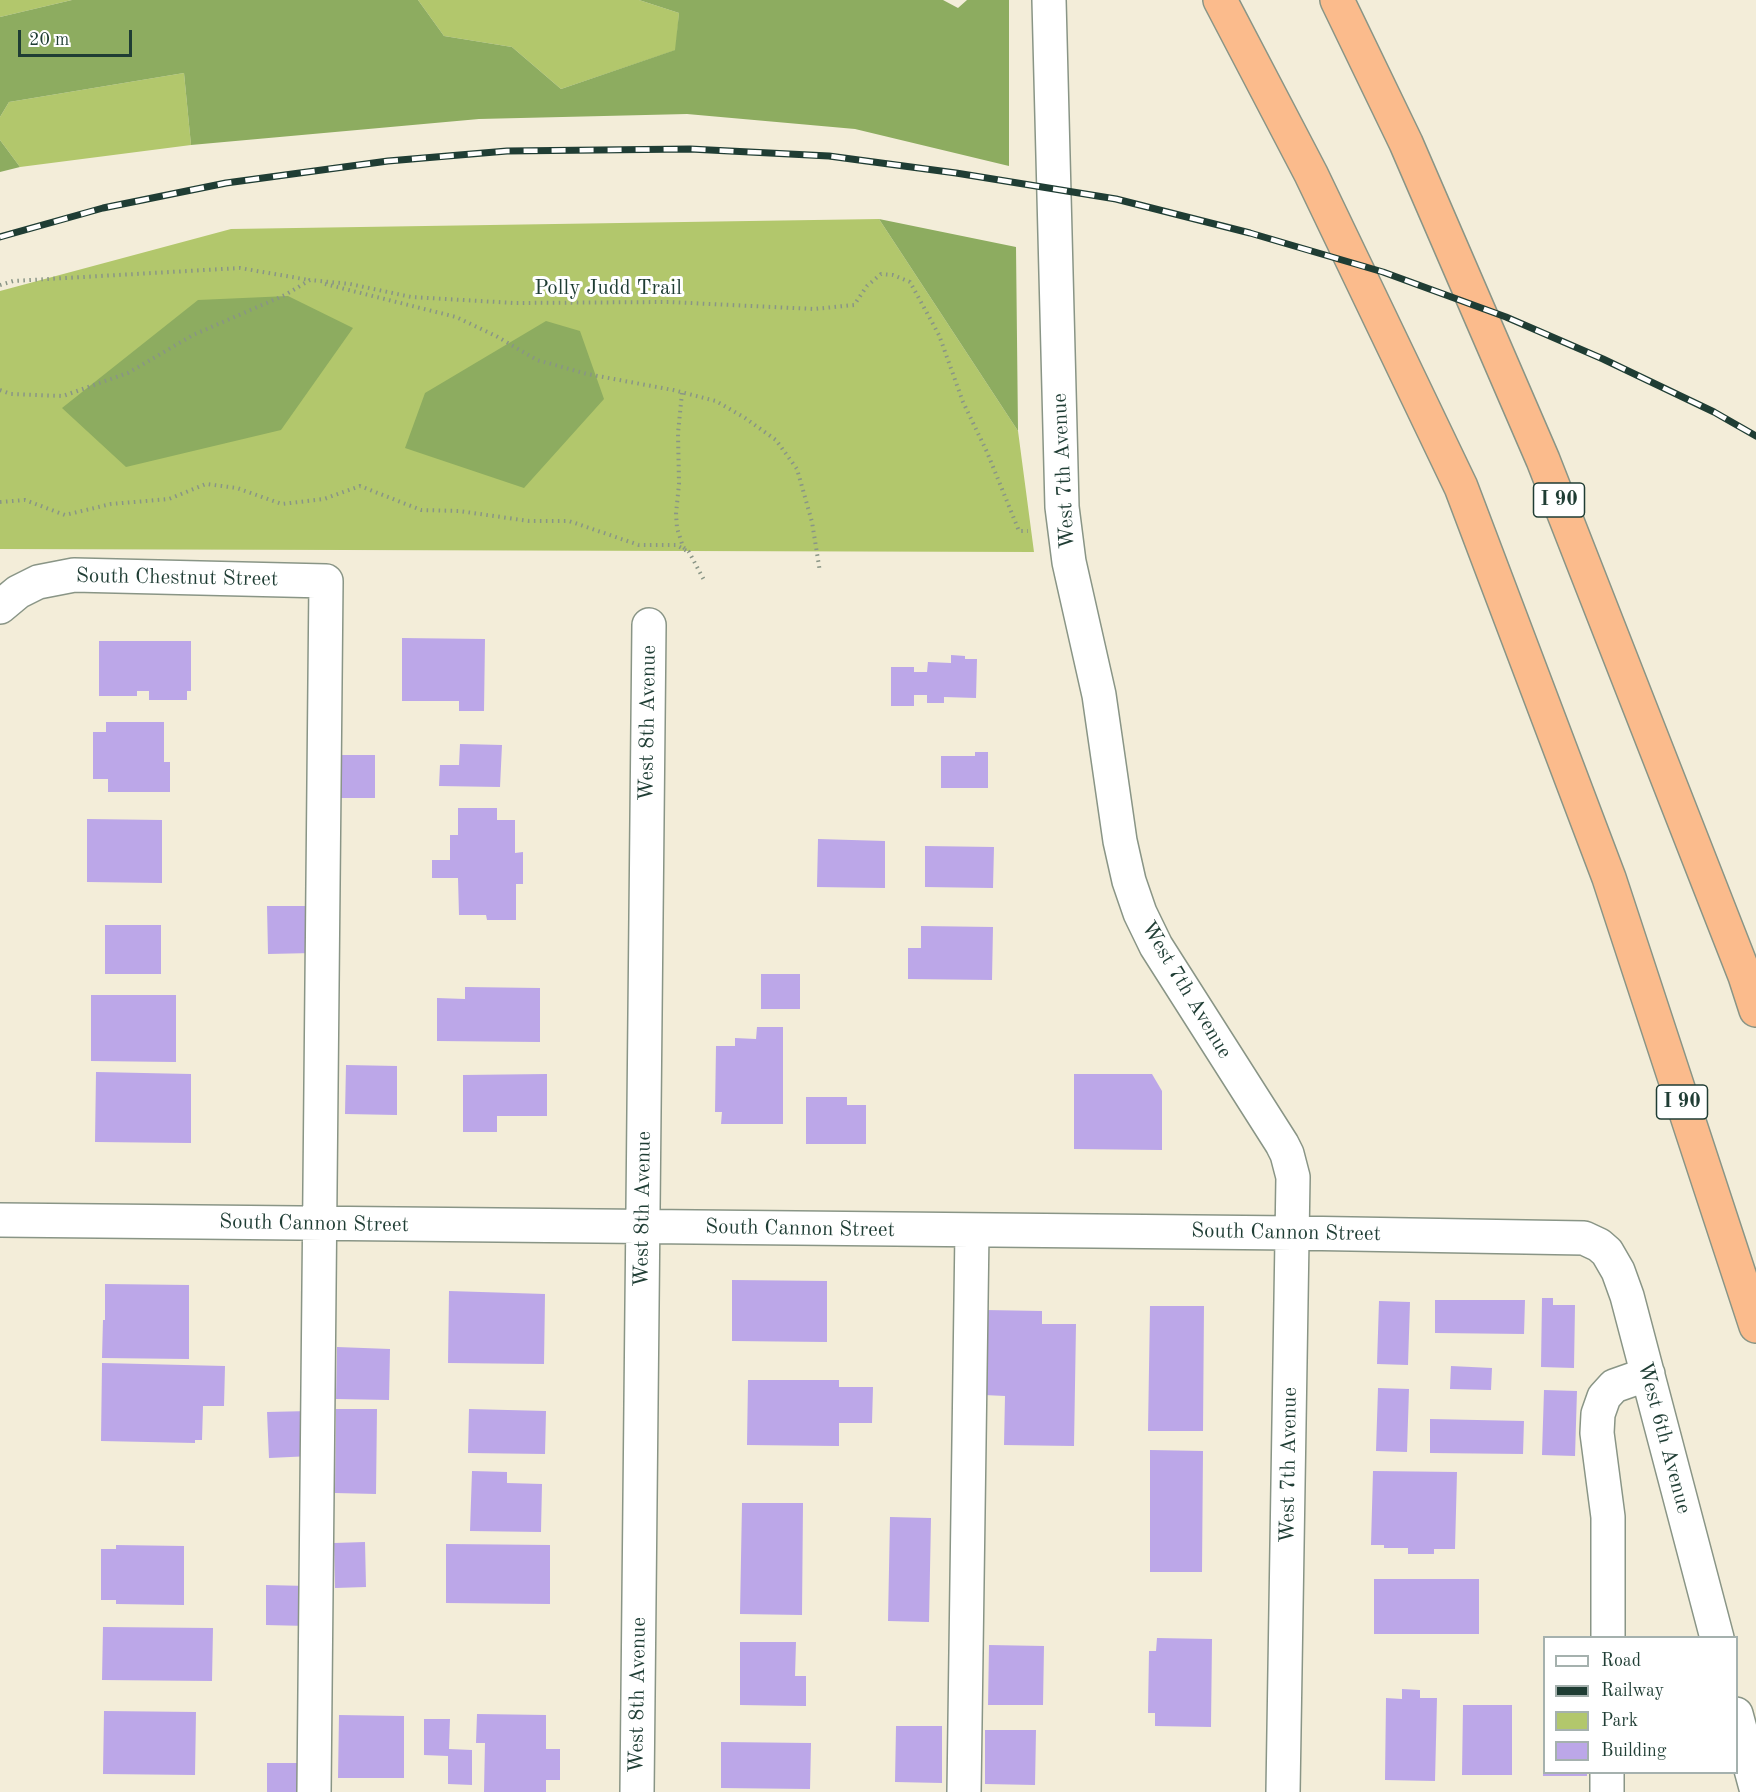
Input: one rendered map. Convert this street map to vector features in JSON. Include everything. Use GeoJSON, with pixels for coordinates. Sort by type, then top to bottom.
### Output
{"type":"FeatureCollection","features":[{"type":"Feature","properties":{"kind":"highway","name":"I 90"},"geometry":{"type":"LineString","coordinates":[[1220,0],[1311,174],[1461,487],[1609,878],[1756,1326]]}},
{"type":"Feature","properties":{"kind":"highway","name":"I 90"},"geometry":{"type":"LineString","coordinates":[[1337,0],[1406,143],[1543,460],[1745,976],[1756,1010]]}},
{"type":"Feature","properties":{"kind":"street","name":"West 7th Avenue"},"geometry":{"type":"LineString","coordinates":[[1049,0],[1061,481],[1065,534],[1074,587],[1099,695],[1120,841],[1132,892],[1156,946],[1282,1144],[1293,1178],[1283,1792]]}},
{"type":"Feature","properties":{"kind":"street","name":"South Chestnut Street"},"geometry":{"type":"LineString","coordinates":[[0,607],[18,592],[38,582],[74,575],[326,581],[320,1224]]}},
{"type":"Feature","properties":{"kind":"street","name":"West 8th Avenue"},"geometry":{"type":"LineString","coordinates":[[637,1792],[649,625]]}},
{"type":"Feature","properties":{"kind":"street","name":"South Cannon Street"},"geometry":{"type":"LineString","coordinates":[[0,1220],[1566,1237],[1584,1238],[1599,1245]]}},
{"type":"Feature","properties":{"kind":"street"},"geometry":{"type":"LineString","coordinates":[[314,1792],[320,1224]]}},
{"type":"Feature","properties":{"kind":"street"},"geometry":{"type":"LineString","coordinates":[[964,1792],[972,1231]]}},
{"type":"Feature","properties":{"kind":"street","name":"West 6th Avenue"},"geometry":{"type":"LineString","coordinates":[[1599,1245],[1607,1252],[1622,1282],[1716,1636]]}},
{"type":"Feature","properties":{"kind":"street"},"geometry":{"type":"LineString","coordinates":[[1608,1636],[1608,1517],[1597,1433],[1598,1414],[1604,1397],[1614,1386],[1648,1374]]}},
{"type":"Feature","properties":{"kind":"street"},"geometry":{"type":"LineString","coordinates":[[1738,1718],[1756,1788]]}},
{"type":"Feature","properties":{"kind":"street"},"geometry":{"type":"LineString","coordinates":[[1607,1774],[1607,1792]]}},
{"type":"Feature","properties":{"kind":"path"},"geometry":{"type":"LineString","coordinates":[[0,285],[13,281],[240,268],[310,280],[456,317],[496,336],[537,360],[587,374],[716,401],[776,440],[797,469],[812,522],[820,572]]}},
{"type":"Feature","properties":{"kind":"path","name":"Polly Judd Trail"},"geometry":{"type":"LineString","coordinates":[[310,280],[350,284],[411,297],[514,303],[669,302],[814,309],[854,305],[867,286],[881,274],[893,275],[910,282],[939,335],[963,402],[987,452],[1019,531],[1065,534]]}},
{"type":"Feature","properties":{"kind":"path"},"geometry":{"type":"LineString","coordinates":[[0,390],[11,394],[63,396],[117,377],[128,373],[193,335],[285,295],[310,280]]}},
{"type":"Feature","properties":{"kind":"path"},"geometry":{"type":"LineString","coordinates":[[682,393],[678,433],[677,528],[683,547],[689,552],[705,580]]}},
{"type":"Feature","properties":{"kind":"path"},"geometry":{"type":"LineString","coordinates":[[0,502],[24,500],[65,515],[111,504],[169,499],[206,484],[237,488],[282,504],[324,499],[360,486],[421,510],[459,511],[530,521],[569,521],[639,545],[676,545],[689,552]]}},
{"type":"Feature","properties":{"kind":"green space"},"geometry":{"type":"Polygon","coordinates":[[[0,0],[72,0],[0,17],[0,0]]]}},
{"type":"Feature","properties":{"kind":"green space"},"geometry":{"type":"Polygon","coordinates":[[[72,0],[418,0],[444,36],[512,47],[561,89],[675,50],[679,13],[639,0],[943,0],[958,8],[967,0],[1009,0],[1009,166],[855,129],[687,114],[479,119],[191,145],[184,73],[9,102],[0,117],[0,17],[72,0]]]}},
{"type":"Feature","properties":{"kind":"green space"},"geometry":{"type":"Polygon","coordinates":[[[418,0],[639,0],[679,13],[676,50],[561,89],[512,47],[444,36],[418,0]]]}},
{"type":"Feature","properties":{"kind":"green space"},"geometry":{"type":"Polygon","coordinates":[[[184,73],[191,145],[20,167],[0,140],[0,117],[9,102],[184,73]]]}},
{"type":"Feature","properties":{"kind":"green space"},"geometry":{"type":"Polygon","coordinates":[[[0,140],[20,167],[0,172],[0,140]]]}},
{"type":"Feature","properties":{"kind":"green space"},"geometry":{"type":"Polygon","coordinates":[[[879,219],[1018,431],[1034,552],[0,549],[0,291],[231,229],[879,219]]]}},
{"type":"Feature","properties":{"kind":"green space"},"geometry":{"type":"Polygon","coordinates":[[[879,219],[1016,247],[1018,431],[879,219]]]}},
{"type":"Feature","properties":{"kind":"green space"},"geometry":{"type":"Polygon","coordinates":[[[288,296],[353,328],[281,430],[126,467],[62,408],[198,300],[288,296]]]}},
{"type":"Feature","properties":{"kind":"green space"},"geometry":{"type":"Polygon","coordinates":[[[546,321],[580,331],[604,399],[524,488],[405,448],[425,393],[546,321]]]}},
{"type":"Feature","properties":{"kind":"building"},"geometry":{"type":"Polygon","coordinates":[[[402,638],[485,639],[484,711],[459,711],[459,701],[402,701],[402,638]]]}},
{"type":"Feature","properties":{"kind":"building"},"geometry":{"type":"Polygon","coordinates":[[[99,641],[191,641],[191,691],[187,691],[187,700],[149,700],[149,691],[137,691],[137,696],[99,696],[99,641]]]}},
{"type":"Feature","properties":{"kind":"building"},"geometry":{"type":"Polygon","coordinates":[[[951,655],[965,656],[965,659],[977,659],[976,698],[944,697],[944,703],[927,703],[927,695],[914,695],[914,706],[891,706],[891,667],[914,667],[914,672],[927,672],[928,662],[951,663],[951,655]]]}},
{"type":"Feature","properties":{"kind":"building"},"geometry":{"type":"Polygon","coordinates":[[[106,722],[164,722],[164,762],[170,762],[170,792],[108,792],[108,779],[93,779],[93,732],[106,732],[106,722]]]}},
{"type":"Feature","properties":{"kind":"building"},"geometry":{"type":"Polygon","coordinates":[[[460,744],[502,745],[500,787],[439,786],[440,765],[459,765],[460,744]]]}},
{"type":"Feature","properties":{"kind":"building"},"geometry":{"type":"Polygon","coordinates":[[[975,752],[988,752],[988,788],[941,788],[941,756],[975,756],[975,752]]]}},
{"type":"Feature","properties":{"kind":"building"},"geometry":{"type":"Polygon","coordinates":[[[338,755],[375,755],[375,798],[337,798],[338,755]]]}},
{"type":"Feature","properties":{"kind":"building"},"geometry":{"type":"Polygon","coordinates":[[[458,808],[497,808],[497,820],[515,820],[515,853],[523,852],[523,884],[516,884],[516,920],[487,920],[486,915],[459,915],[458,878],[432,878],[432,860],[450,860],[450,835],[458,835],[458,808]]]}},
{"type":"Feature","properties":{"kind":"building"},"geometry":{"type":"Polygon","coordinates":[[[87,819],[162,820],[162,883],[87,882],[87,819]]]}},
{"type":"Feature","properties":{"kind":"building"},"geometry":{"type":"Polygon","coordinates":[[[818,839],[885,841],[885,888],[817,887],[818,839]]]}},
{"type":"Feature","properties":{"kind":"building"},"geometry":{"type":"Polygon","coordinates":[[[925,846],[994,847],[993,888],[925,887],[925,846]]]}},
{"type":"Feature","properties":{"kind":"building"},"geometry":{"type":"Polygon","coordinates":[[[267,906],[312,906],[313,953],[268,954],[267,906]]]}},
{"type":"Feature","properties":{"kind":"building"},"geometry":{"type":"Polygon","coordinates":[[[105,925],[161,925],[161,974],[105,974],[105,925]]]}},
{"type":"Feature","properties":{"kind":"building"},"geometry":{"type":"Polygon","coordinates":[[[921,926],[993,927],[992,980],[908,979],[908,948],[921,948],[921,926]]]}},
{"type":"Feature","properties":{"kind":"building"},"geometry":{"type":"Polygon","coordinates":[[[761,974],[800,974],[800,1009],[761,1009],[761,974]]]}},
{"type":"Feature","properties":{"kind":"building"},"geometry":{"type":"Polygon","coordinates":[[[465,987],[540,988],[540,1042],[437,1041],[437,998],[465,999],[465,987]]]}},
{"type":"Feature","properties":{"kind":"building"},"geometry":{"type":"Polygon","coordinates":[[[91,995],[176,995],[176,1062],[91,1061],[91,995]]]}},
{"type":"Feature","properties":{"kind":"building"},"geometry":{"type":"Polygon","coordinates":[[[757,1027],[783,1027],[783,1124],[721,1124],[722,1112],[715,1112],[716,1046],[735,1046],[735,1038],[756,1039],[757,1027]]]}},
{"type":"Feature","properties":{"kind":"building"},"geometry":{"type":"Polygon","coordinates":[[[346,1065],[397,1066],[397,1115],[345,1114],[346,1065]]]}},
{"type":"Feature","properties":{"kind":"building"},"geometry":{"type":"Polygon","coordinates":[[[96,1072],[191,1074],[191,1143],[95,1142],[96,1072]]]}},
{"type":"Feature","properties":{"kind":"building"},"geometry":{"type":"Polygon","coordinates":[[[547,1074],[547,1116],[497,1116],[497,1132],[463,1132],[463,1075],[547,1074]]]}},
{"type":"Feature","properties":{"kind":"building"},"geometry":{"type":"Polygon","coordinates":[[[1074,1074],[1152,1074],[1162,1091],[1162,1150],[1074,1149],[1074,1074]]]}},
{"type":"Feature","properties":{"kind":"building"},"geometry":{"type":"Polygon","coordinates":[[[806,1097],[847,1097],[847,1105],[866,1105],[866,1144],[806,1144],[806,1097]]]}},
{"type":"Feature","properties":{"kind":"building"},"geometry":{"type":"Polygon","coordinates":[[[732,1280],[827,1281],[827,1342],[732,1341],[732,1280]]]}},
{"type":"Feature","properties":{"kind":"building"},"geometry":{"type":"Polygon","coordinates":[[[105,1284],[189,1285],[189,1359],[102,1358],[105,1284]]]}},
{"type":"Feature","properties":{"kind":"building"},"geometry":{"type":"Polygon","coordinates":[[[449,1291],[545,1294],[544,1364],[448,1363],[449,1291]]]}},
{"type":"Feature","properties":{"kind":"building"},"geometry":{"type":"Polygon","coordinates":[[[1542,1298],[1553,1298],[1553,1305],[1575,1305],[1574,1368],[1541,1367],[1542,1298]]]}},
{"type":"Feature","properties":{"kind":"building"},"geometry":{"type":"Polygon","coordinates":[[[1435,1300],[1525,1300],[1524,1334],[1435,1333],[1435,1300]]]}},
{"type":"Feature","properties":{"kind":"building"},"geometry":{"type":"Polygon","coordinates":[[[1379,1301],[1410,1302],[1408,1365],[1377,1364],[1379,1301]]]}},
{"type":"Feature","properties":{"kind":"building"},"geometry":{"type":"Polygon","coordinates":[[[1150,1306],[1204,1306],[1203,1431],[1148,1431],[1150,1306]]]}},
{"type":"Feature","properties":{"kind":"building"},"geometry":{"type":"Polygon","coordinates":[[[985,1310],[1042,1311],[1042,1324],[1076,1324],[1074,1446],[1004,1445],[1005,1396],[984,1395],[985,1310]]]}},
{"type":"Feature","properties":{"kind":"building"},"geometry":{"type":"Polygon","coordinates":[[[337,1347],[390,1349],[389,1400],[336,1399],[337,1347]]]}},
{"type":"Feature","properties":{"kind":"building"},"geometry":{"type":"Polygon","coordinates":[[[102,1363],[225,1366],[224,1406],[203,1406],[202,1440],[195,1440],[195,1443],[101,1441],[102,1363]]]}},
{"type":"Feature","properties":{"kind":"building"},"geometry":{"type":"Polygon","coordinates":[[[1451,1366],[1492,1368],[1491,1390],[1450,1389],[1451,1366]]]}},
{"type":"Feature","properties":{"kind":"building"},"geometry":{"type":"Polygon","coordinates":[[[748,1380],[839,1380],[839,1387],[873,1387],[872,1423],[839,1423],[839,1446],[747,1445],[748,1380]]]}},
{"type":"Feature","properties":{"kind":"building"},"geometry":{"type":"Polygon","coordinates":[[[1378,1388],[1409,1389],[1407,1452],[1376,1451],[1378,1388]]]}},
{"type":"Feature","properties":{"kind":"building"},"geometry":{"type":"Polygon","coordinates":[[[1544,1390],[1577,1391],[1575,1456],[1542,1455],[1544,1390]]]}},
{"type":"Feature","properties":{"kind":"building"},"geometry":{"type":"Polygon","coordinates":[[[336,1409],[377,1409],[376,1494],[335,1493],[336,1409]]]}},
{"type":"Feature","properties":{"kind":"building"},"geometry":{"type":"Polygon","coordinates":[[[469,1409],[546,1411],[545,1454],[468,1453],[469,1409]]]}},
{"type":"Feature","properties":{"kind":"building"},"geometry":{"type":"Polygon","coordinates":[[[310,1411],[312,1456],[269,1458],[267,1412],[310,1411]]]}},
{"type":"Feature","properties":{"kind":"building"},"geometry":{"type":"Polygon","coordinates":[[[1430,1419],[1524,1421],[1523,1454],[1430,1453],[1430,1419]]]}},
{"type":"Feature","properties":{"kind":"building"},"geometry":{"type":"Polygon","coordinates":[[[1150,1450],[1203,1451],[1202,1572],[1150,1572],[1150,1450]]]}},
{"type":"Feature","properties":{"kind":"building"},"geometry":{"type":"Polygon","coordinates":[[[472,1471],[507,1472],[507,1483],[542,1484],[541,1532],[470,1531],[472,1471]]]}},
{"type":"Feature","properties":{"kind":"building"},"geometry":{"type":"Polygon","coordinates":[[[1373,1471],[1457,1472],[1455,1549],[1434,1549],[1434,1554],[1408,1554],[1408,1548],[1384,1548],[1384,1545],[1371,1545],[1373,1471]]]}},
{"type":"Feature","properties":{"kind":"building"},"geometry":{"type":"Polygon","coordinates":[[[742,1503],[803,1503],[802,1615],[740,1614],[742,1503]]]}},
{"type":"Feature","properties":{"kind":"building"},"geometry":{"type":"Polygon","coordinates":[[[890,1517],[931,1518],[929,1622],[888,1621],[890,1517]]]}},
{"type":"Feature","properties":{"kind":"building"},"geometry":{"type":"Polygon","coordinates":[[[365,1542],[366,1587],[335,1588],[334,1543],[365,1542]]]}},
{"type":"Feature","properties":{"kind":"building"},"geometry":{"type":"Polygon","coordinates":[[[446,1544],[550,1545],[550,1604],[446,1603],[446,1544]]]}},
{"type":"Feature","properties":{"kind":"building"},"geometry":{"type":"Polygon","coordinates":[[[116,1545],[184,1546],[184,1605],[116,1604],[116,1600],[101,1600],[101,1549],[116,1549],[116,1545]]]}},
{"type":"Feature","properties":{"kind":"building"},"geometry":{"type":"Polygon","coordinates":[[[1374,1579],[1479,1579],[1479,1634],[1374,1634],[1374,1579]]]}},
{"type":"Feature","properties":{"kind":"building"},"geometry":{"type":"Polygon","coordinates":[[[266,1585],[307,1586],[307,1626],[266,1625],[266,1585]]]}},
{"type":"Feature","properties":{"kind":"building"},"geometry":{"type":"Polygon","coordinates":[[[103,1627],[213,1628],[212,1681],[102,1680],[103,1627]]]}},
{"type":"Feature","properties":{"kind":"building"},"geometry":{"type":"Polygon","coordinates":[[[1157,1638],[1212,1639],[1211,1727],[1155,1726],[1155,1713],[1148,1713],[1149,1651],[1156,1651],[1157,1638]]]}},
{"type":"Feature","properties":{"kind":"building"},"geometry":{"type":"Polygon","coordinates":[[[740,1642],[796,1642],[795,1676],[806,1676],[806,1706],[740,1705],[740,1642]]]}},
{"type":"Feature","properties":{"kind":"building"},"geometry":{"type":"Polygon","coordinates":[[[989,1645],[1044,1646],[1043,1705],[988,1705],[989,1645]]]}},
{"type":"Feature","properties":{"kind":"building"},"geometry":{"type":"Polygon","coordinates":[[[1402,1689],[1420,1690],[1420,1698],[1437,1698],[1435,1781],[1385,1780],[1386,1698],[1402,1699],[1402,1689]]]}},
{"type":"Feature","properties":{"kind":"building"},"geometry":{"type":"Polygon","coordinates":[[[1463,1705],[1512,1705],[1512,1775],[1462,1775],[1463,1705]]]}},
{"type":"Feature","properties":{"kind":"building"},"geometry":{"type":"Polygon","coordinates":[[[104,1711],[196,1712],[195,1775],[103,1774],[104,1711]]]}},
{"type":"Feature","properties":{"kind":"building"},"geometry":{"type":"Polygon","coordinates":[[[477,1714],[546,1715],[546,1749],[560,1749],[560,1780],[546,1780],[546,1792],[484,1792],[485,1743],[476,1743],[477,1714]]]}},
{"type":"Feature","properties":{"kind":"building"},"geometry":{"type":"Polygon","coordinates":[[[339,1715],[404,1716],[404,1778],[338,1778],[339,1715]]]}},
{"type":"Feature","properties":{"kind":"building"},"geometry":{"type":"Polygon","coordinates":[[[424,1719],[450,1719],[449,1749],[472,1750],[472,1785],[448,1784],[448,1756],[424,1755],[424,1719]]]}},
{"type":"Feature","properties":{"kind":"building"},"geometry":{"type":"Polygon","coordinates":[[[896,1726],[942,1726],[942,1783],[895,1782],[896,1726]]]}},
{"type":"Feature","properties":{"kind":"building"},"geometry":{"type":"Polygon","coordinates":[[[985,1730],[1036,1730],[1035,1785],[985,1784],[985,1730]]]}},
{"type":"Feature","properties":{"kind":"building"},"geometry":{"type":"Polygon","coordinates":[[[721,1742],[811,1743],[810,1789],[721,1788],[721,1742]]]}},
{"type":"Feature","properties":{"kind":"building"},"geometry":{"type":"Polygon","coordinates":[[[267,1763],[305,1763],[305,1792],[267,1792],[267,1763]]]}},
{"type":"Feature","properties":{"kind":"building"},"geometry":{"type":"Polygon","coordinates":[[[1543,1774],[1587,1774],[1587,1776],[1543,1776],[1543,1774]]]}},
{"type":"Feature","properties":{"kind":"railway"},"geometry":{"type":"LineString","coordinates":[[0,237],[103,208],[226,183],[388,161],[507,151],[690,149],[829,156],[956,173],[1116,199],[1250,233],[1383,272],[1506,317],[1603,359],[1714,412],[1756,436]]}}]}
